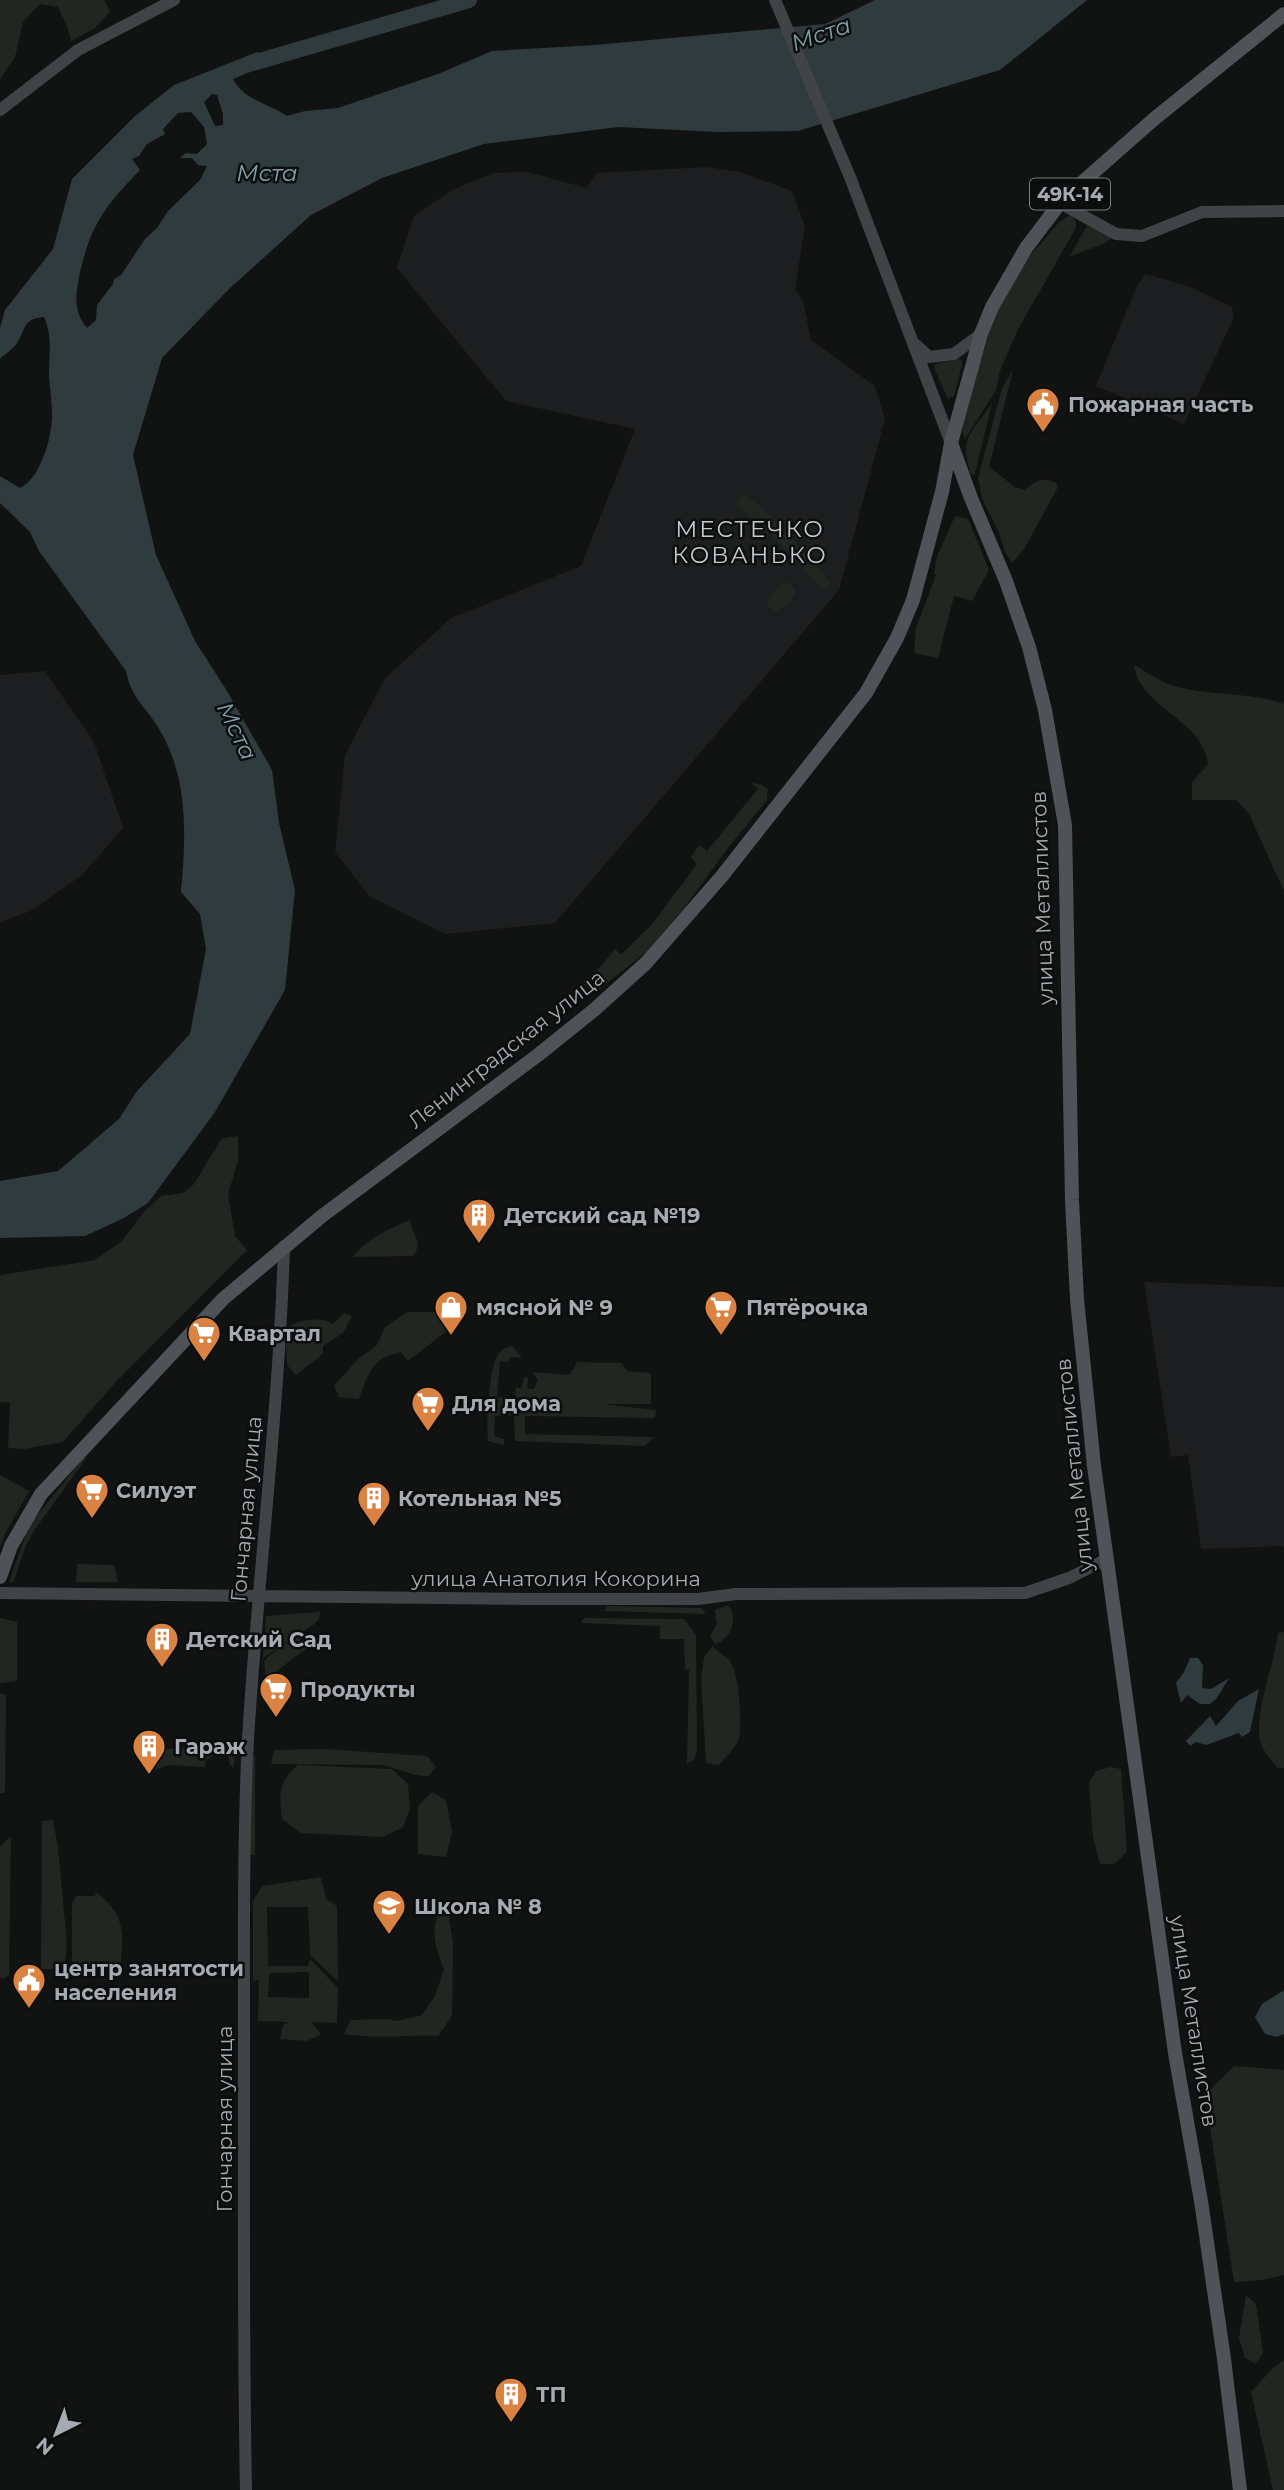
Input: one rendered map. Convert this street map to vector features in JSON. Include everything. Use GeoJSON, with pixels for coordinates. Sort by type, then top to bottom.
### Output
{"type":"FeatureCollection","features":[{"type":"Feature","properties":{"kind":"main road","name":"49К-14"},"geometry":{"type":"LineString","coordinates":[[951,443],[981,334],[992,307],[1026,248],[1060,203],[1154,119],[1284,14]]}},
{"type":"Feature","properties":{"kind":"main road","name":"Ленинградская улица"},"geometry":{"type":"LineString","coordinates":[[0,1577],[12,1546],[41,1494],[223,1299],[284,1246],[375,1175],[538,1055],[594,1010],[646,963],[708,892],[866,693],[887,657],[913,600],[942,492],[951,443]]}},
{"type":"Feature","properties":{"kind":"main road","name":"улица Металлистов"},"geometry":{"type":"LineString","coordinates":[[951,443],[1029,647],[1045,710],[1065,825],[1072,1200],[1077,1299],[1105,1560],[1175,2053],[1213,2279],[1240,2490]]}},
{"type":"Feature","properties":{"kind":"street"},"geometry":{"type":"LineString","coordinates":[[0,110],[78,50],[174,0]]}},
{"type":"Feature","properties":{"kind":"street"},"geometry":{"type":"LineString","coordinates":[[775,0],[849,177],[951,443]]}},
{"type":"Feature","properties":{"kind":"street"},"geometry":{"type":"LineString","coordinates":[[1060,203],[1116,234],[1142,236],[1202,212],[1284,211]]}},
{"type":"Feature","properties":{"kind":"street"},"geometry":{"type":"LineString","coordinates":[[912,342],[929,357],[954,354],[981,334]]}},
{"type":"Feature","properties":{"kind":"street","name":"Гончарная улица"},"geometry":{"type":"LineString","coordinates":[[246,2490],[244,1856],[248,1742],[282,1308],[284,1246]]}},
{"type":"Feature","properties":{"kind":"street","name":"улица Анатолия Кокорина"},"geometry":{"type":"LineString","coordinates":[[0,1593],[698,1599],[750,1594],[1025,1593],[1069,1578],[1105,1560]]}},
{"type":"Feature","properties":{"kind":"shaded area"},"geometry":{"type":"Polygon","coordinates":[[[0,0],[104,0],[110,12],[94,29],[71,41],[58,7],[40,4],[23,22],[15,57],[0,79],[0,0]]]}},
{"type":"Feature","properties":{"kind":"shaded area"},"geometry":{"type":"Polygon","coordinates":[[[707,167],[740,172],[792,191],[805,226],[795,289],[803,301],[811,340],[875,386],[885,419],[839,590],[555,923],[445,934],[369,896],[335,852],[345,755],[385,678],[451,618],[581,566],[635,429],[506,401],[397,268],[414,216],[452,190],[493,173],[527,172],[587,188],[596,173],[707,167]]]}},
{"type":"Feature","properties":{"kind":"shaded area"},"geometry":{"type":"Polygon","coordinates":[[[1071,215],[1076,222],[1076,228],[1018,329],[1000,371],[996,390],[965,439],[962,431],[998,309],[1016,273],[1026,260],[1056,226],[1071,215]]]}},
{"type":"Feature","properties":{"kind":"shaded area"},"geometry":{"type":"Polygon","coordinates":[[[1088,224],[1113,237],[1105,243],[1069,257],[1088,224]]]}},
{"type":"Feature","properties":{"kind":"shaded area"},"geometry":{"type":"Polygon","coordinates":[[[1145,274],[1188,286],[1232,307],[1234,317],[1184,424],[1096,386],[1136,288],[1145,274]]]}},
{"type":"Feature","properties":{"kind":"shaded area"},"geometry":{"type":"Polygon","coordinates":[[[959,359],[962,365],[954,396],[948,399],[934,368],[935,364],[959,359]]]}},
{"type":"Feature","properties":{"kind":"shaded area"},"geometry":{"type":"Polygon","coordinates":[[[1013,370],[989,467],[1015,487],[1025,490],[1042,480],[1055,482],[1058,487],[1024,549],[1012,563],[982,499],[978,478],[1002,388],[1013,370]]]}},
{"type":"Feature","properties":{"kind":"shaded area"},"geometry":{"type":"Polygon","coordinates":[[[992,403],[974,475],[971,474],[967,462],[967,443],[973,429],[992,403]]]}},
{"type":"Feature","properties":{"kind":"shaded area"},"geometry":{"type":"Polygon","coordinates":[[[743,495],[762,508],[830,581],[827,589],[821,588],[764,527],[738,506],[737,501],[743,495]]]}},
{"type":"Feature","properties":{"kind":"shaded area"},"geometry":{"type":"Polygon","coordinates":[[[955,516],[968,519],[989,570],[972,601],[954,596],[938,658],[914,653],[916,628],[936,575],[934,573],[937,556],[955,516]]]}},
{"type":"Feature","properties":{"kind":"shaded area"},"geometry":{"type":"Polygon","coordinates":[[[787,582],[794,587],[795,593],[788,605],[775,612],[767,605],[777,588],[787,582]]]}},
{"type":"Feature","properties":{"kind":"shaded area"},"geometry":{"type":"Polygon","coordinates":[[[1134,665],[1168,684],[1182,688],[1256,697],[1284,704],[1284,891],[1249,814],[1236,800],[1192,800],[1192,782],[1208,764],[1205,751],[1189,729],[1147,692],[1138,679],[1134,665]]]}},
{"type":"Feature","properties":{"kind":"shaded area"},"geometry":{"type":"Polygon","coordinates":[[[45,671],[94,742],[123,828],[82,875],[31,911],[0,922],[0,675],[45,671]]]}},
{"type":"Feature","properties":{"kind":"shaded area"},"geometry":{"type":"Polygon","coordinates":[[[751,783],[768,789],[767,800],[684,908],[646,952],[597,991],[590,991],[599,968],[615,949],[621,955],[652,924],[697,864],[691,857],[699,845],[707,851],[758,789],[751,783]]]}},
{"type":"Feature","properties":{"kind":"shaded area"},"geometry":{"type":"Polygon","coordinates":[[[238,1136],[238,1161],[228,1194],[235,1236],[247,1250],[114,1384],[63,1442],[24,1449],[8,1448],[10,1403],[0,1402],[0,1275],[95,1260],[122,1241],[142,1214],[161,1196],[183,1193],[194,1184],[222,1138],[238,1136]]]}},
{"type":"Feature","properties":{"kind":"shaded area"},"geometry":{"type":"Polygon","coordinates":[[[410,1220],[418,1243],[412,1256],[353,1257],[372,1239],[410,1220]]]}},
{"type":"Feature","properties":{"kind":"shaded area"},"geometry":{"type":"Polygon","coordinates":[[[1144,1282],[1284,1287],[1284,1552],[1283,1546],[1201,1549],[1188,1455],[1171,1457],[1144,1282]]]}},
{"type":"Feature","properties":{"kind":"shaded area"},"geometry":{"type":"Polygon","coordinates":[[[407,1312],[435,1312],[452,1327],[408,1361],[401,1352],[383,1358],[372,1368],[359,1399],[339,1397],[334,1386],[358,1359],[377,1345],[385,1327],[407,1312]]]}},
{"type":"Feature","properties":{"kind":"shaded area"},"geometry":{"type":"Polygon","coordinates":[[[344,1313],[352,1316],[343,1333],[323,1346],[323,1354],[296,1375],[287,1365],[286,1346],[291,1325],[312,1320],[333,1324],[344,1313]]]}},
{"type":"Feature","properties":{"kind":"shaded area"},"geometry":{"type":"Polygon","coordinates":[[[512,1346],[522,1358],[511,1357],[508,1362],[500,1361],[497,1397],[515,1398],[516,1387],[521,1389],[525,1376],[528,1378],[527,1388],[534,1389],[538,1380],[532,1372],[570,1375],[577,1362],[621,1363],[627,1371],[651,1373],[651,1404],[602,1404],[656,1410],[655,1418],[525,1416],[525,1434],[654,1437],[645,1446],[515,1441],[514,1415],[495,1416],[494,1436],[504,1439],[504,1445],[488,1441],[489,1399],[494,1366],[500,1352],[512,1346]]]}},
{"type":"Feature","properties":{"kind":"shaded area"},"geometry":{"type":"Polygon","coordinates":[[[87,1457],[33,1532],[13,1583],[9,1582],[34,1519],[87,1457]]]}},
{"type":"Feature","properties":{"kind":"shaded area"},"geometry":{"type":"Polygon","coordinates":[[[0,1475],[29,1491],[0,1547],[0,1475]]]}},
{"type":"Feature","properties":{"kind":"shaded area"},"geometry":{"type":"Polygon","coordinates":[[[77,1564],[114,1565],[118,1582],[76,1582],[77,1564]]]}},
{"type":"Feature","properties":{"kind":"shaded area"},"geometry":{"type":"Polygon","coordinates":[[[728,1605],[733,1616],[732,1628],[721,1642],[715,1644],[710,1636],[717,1624],[715,1610],[728,1605]]]}},
{"type":"Feature","properties":{"kind":"shaded area"},"geometry":{"type":"Polygon","coordinates":[[[607,1606],[702,1608],[706,1614],[604,1611],[607,1606]]]}},
{"type":"Feature","properties":{"kind":"shaded area"},"geometry":{"type":"Polygon","coordinates":[[[320,1612],[319,1619],[313,1625],[263,1658],[266,1616],[320,1612]]]}},
{"type":"Feature","properties":{"kind":"shaded area"},"geometry":{"type":"Polygon","coordinates":[[[0,1618],[17,1622],[17,1681],[0,1683],[0,1618]]]}},
{"type":"Feature","properties":{"kind":"shaded area"},"geometry":{"type":"Polygon","coordinates":[[[584,1618],[684,1619],[696,1635],[697,1749],[694,1760],[687,1764],[689,1670],[685,1669],[684,1639],[660,1639],[660,1626],[581,1623],[584,1618]]]}},
{"type":"Feature","properties":{"kind":"shaded area"},"geometry":{"type":"Polygon","coordinates":[[[1284,1632],[1284,1768],[1277,1768],[1261,1744],[1259,1719],[1278,1633],[1284,1632]]]}},
{"type":"Feature","properties":{"kind":"shaded area"},"geometry":{"type":"Polygon","coordinates":[[[295,1637],[299,1637],[307,1648],[266,1679],[264,1661],[295,1637]]]}},
{"type":"Feature","properties":{"kind":"shaded area"},"geometry":{"type":"Polygon","coordinates":[[[713,1645],[733,1666],[740,1709],[739,1738],[719,1765],[706,1763],[701,1678],[704,1657],[713,1645]]]}},
{"type":"Feature","properties":{"kind":"shaded area"},"geometry":{"type":"Polygon","coordinates":[[[0,1693],[6,1695],[5,1793],[0,1793],[0,1693]]]}},
{"type":"Feature","properties":{"kind":"shaded area"},"geometry":{"type":"Polygon","coordinates":[[[233,1748],[234,1768],[230,1765],[228,1754],[215,1755],[206,1760],[205,1767],[169,1765],[154,1770],[144,1769],[146,1756],[154,1749],[233,1748]]]}},
{"type":"Feature","properties":{"kind":"shaded area"},"geometry":{"type":"Polygon","coordinates":[[[324,1749],[427,1756],[436,1767],[429,1776],[423,1776],[382,1765],[271,1764],[274,1750],[324,1749]]]}},
{"type":"Feature","properties":{"kind":"shaded area"},"geometry":{"type":"Polygon","coordinates":[[[255,1755],[255,1855],[249,1855],[253,1758],[255,1755]]]}},
{"type":"Feature","properties":{"kind":"shaded area"},"geometry":{"type":"Polygon","coordinates":[[[298,1765],[392,1769],[408,1784],[410,1809],[403,1827],[383,1837],[301,1833],[282,1819],[280,1803],[283,1783],[298,1765]]]}},
{"type":"Feature","properties":{"kind":"shaded area"},"geometry":{"type":"Polygon","coordinates":[[[1111,1767],[1121,1769],[1127,1852],[1114,1864],[1100,1864],[1093,1837],[1089,1783],[1096,1771],[1111,1767]]]}},
{"type":"Feature","properties":{"kind":"shaded area"},"geometry":{"type":"Polygon","coordinates":[[[432,1792],[446,1800],[452,1832],[446,1857],[418,1854],[418,1806],[432,1792]]]}},
{"type":"Feature","properties":{"kind":"shaded area"},"geometry":{"type":"Polygon","coordinates":[[[53,1820],[67,1944],[65,1962],[57,1969],[41,1969],[42,1821],[53,1820]]]}},
{"type":"Feature","properties":{"kind":"shaded area"},"geometry":{"type":"Polygon","coordinates":[[[11,1836],[9,1976],[2,1979],[0,1846],[11,1836]]]}},
{"type":"Feature","properties":{"kind":"shaded area"},"geometry":{"type":"Polygon","coordinates":[[[321,1877],[326,1899],[337,1906],[338,1981],[310,1955],[308,1907],[267,1907],[268,1966],[308,1966],[310,1959],[338,1988],[337,2023],[311,2022],[321,2034],[307,2041],[280,2039],[283,2025],[290,2022],[258,2021],[259,1980],[253,1981],[253,1901],[262,1886],[321,1877]],[[309,1972],[269,1973],[268,1997],[309,1998],[309,1972]]]}},
{"type":"Feature","properties":{"kind":"shaded area"},"geometry":{"type":"Polygon","coordinates":[[[96,1892],[114,1910],[121,1927],[120,1972],[77,1969],[72,1964],[72,1903],[76,1896],[95,1896],[96,1892]]]}},
{"type":"Feature","properties":{"kind":"shaded area"},"geometry":{"type":"Polygon","coordinates":[[[446,1899],[453,1943],[452,2016],[438,2036],[379,2037],[344,2034],[351,2020],[397,2021],[422,2015],[435,1996],[444,1969],[435,1942],[435,1925],[446,1899]]]}},
{"type":"Feature","properties":{"kind":"shaded area"},"geometry":{"type":"Polygon","coordinates":[[[1234,2066],[1284,2070],[1284,2275],[1234,2282],[1205,2095],[1234,2066]]]}},
{"type":"Feature","properties":{"kind":"shaded area"},"geometry":{"type":"Polygon","coordinates":[[[1246,2295],[1255,2303],[1257,2310],[1263,2352],[1256,2364],[1245,2358],[1239,2338],[1246,2295]]]}},
{"type":"Feature","properties":{"kind":"shaded area"},"geometry":{"type":"Polygon","coordinates":[[[1284,2360],[1284,2490],[1273,2490],[1251,2392],[1284,2360]]]}},
{"type":"Feature","properties":{"kind":"water","name":"Мста"},"geometry":{"type":"Polygon","coordinates":[[[875,0],[1087,0],[1000,70],[798,131],[718,132],[618,127],[484,144],[382,178],[311,215],[229,289],[162,358],[133,455],[156,555],[195,641],[272,770],[279,823],[295,890],[285,990],[215,1112],[148,1203],[122,1219],[85,1236],[0,1238],[0,1181],[58,1171],[119,1119],[137,1091],[190,1034],[206,949],[200,914],[181,892],[183,808],[175,766],[168,746],[135,695],[126,671],[39,551],[30,532],[0,503],[0,476],[20,488],[34,475],[44,456],[52,415],[50,339],[44,317],[28,322],[15,345],[0,359],[0,328],[5,310],[53,249],[72,179],[135,116],[174,85],[257,52],[274,62],[233,79],[250,97],[287,116],[305,111],[338,108],[438,74],[492,51],[595,45],[825,24],[875,0]],[[212,94],[204,102],[215,126],[223,125],[223,114],[217,95],[212,94]],[[191,112],[178,113],[163,129],[165,134],[147,144],[139,156],[132,159],[140,170],[117,195],[94,230],[83,259],[77,291],[78,310],[87,328],[96,320],[97,305],[114,279],[121,275],[168,211],[200,180],[207,166],[198,165],[192,158],[180,158],[186,153],[197,154],[207,144],[204,127],[191,112]]]}},
{"type":"Feature","properties":{"kind":"water"},"geometry":{"type":"Polygon","coordinates":[[[1190,1658],[1198,1658],[1203,1665],[1202,1688],[1211,1689],[1229,1678],[1217,1698],[1210,1704],[1200,1704],[1187,1695],[1181,1703],[1176,1683],[1190,1658]]]}},
{"type":"Feature","properties":{"kind":"water"},"geometry":{"type":"Polygon","coordinates":[[[1259,1689],[1250,1732],[1242,1737],[1239,1733],[1206,1745],[1196,1742],[1190,1746],[1186,1741],[1210,1716],[1216,1726],[1238,1701],[1259,1689]]]}},
{"type":"Feature","properties":{"kind":"water"},"geometry":{"type":"Polygon","coordinates":[[[1284,1990],[1284,2034],[1277,2037],[1265,2034],[1255,2017],[1262,2004],[1284,1990]]]}},
{"type":"Feature","properties":{"kind":"waterway"},"geometry":{"type":"LineString","coordinates":[[249,64],[469,0]]}},
{"type":"Feature","properties":{"kind":"place","name":"Пожарная часть"},"geometry":{"type":"Point","coordinates":[1043,434]}},
{"type":"Feature","properties":{"kind":"place","name":"Детский сад №19"},"geometry":{"type":"Point","coordinates":[479,1245]}},
{"type":"Feature","properties":{"kind":"place","name":"мясной № 9"},"geometry":{"type":"Point","coordinates":[451,1337]}},
{"type":"Feature","properties":{"kind":"place","name":"Пятёрочка"},"geometry":{"type":"Point","coordinates":[721,1337]}},
{"type":"Feature","properties":{"kind":"place","name":"Квартал"},"geometry":{"type":"Point","coordinates":[204,1363]}},
{"type":"Feature","properties":{"kind":"place","name":"Для дома"},"geometry":{"type":"Point","coordinates":[428,1433]}},
{"type":"Feature","properties":{"kind":"place","name":"Силуэт"},"geometry":{"type":"Point","coordinates":[92,1520]}},
{"type":"Feature","properties":{"kind":"place","name":"Котельная №5"},"geometry":{"type":"Point","coordinates":[374,1528]}},
{"type":"Feature","properties":{"kind":"place","name":"Детский Сад"},"geometry":{"type":"Point","coordinates":[162,1669]}},
{"type":"Feature","properties":{"kind":"place","name":"Продукты"},"geometry":{"type":"Point","coordinates":[276,1719]}},
{"type":"Feature","properties":{"kind":"place","name":"Гараж"},"geometry":{"type":"Point","coordinates":[149,1776]}},
{"type":"Feature","properties":{"kind":"place","name":"Школа № 8"},"geometry":{"type":"Point","coordinates":[389,1936]}},
{"type":"Feature","properties":{"kind":"place","name":"центр занятости населения"},"geometry":{"type":"Point","coordinates":[29,2010]}},
{"type":"Feature","properties":{"kind":"place","name":"ТП"},"geometry":{"type":"Point","coordinates":[511,2424]}},
{"type":"Feature","properties":{"kind":"district","name":"МЕСТЕЧКО КОВАНЬКО"},"geometry":{"type":"Point","coordinates":[750,542]}}]}
